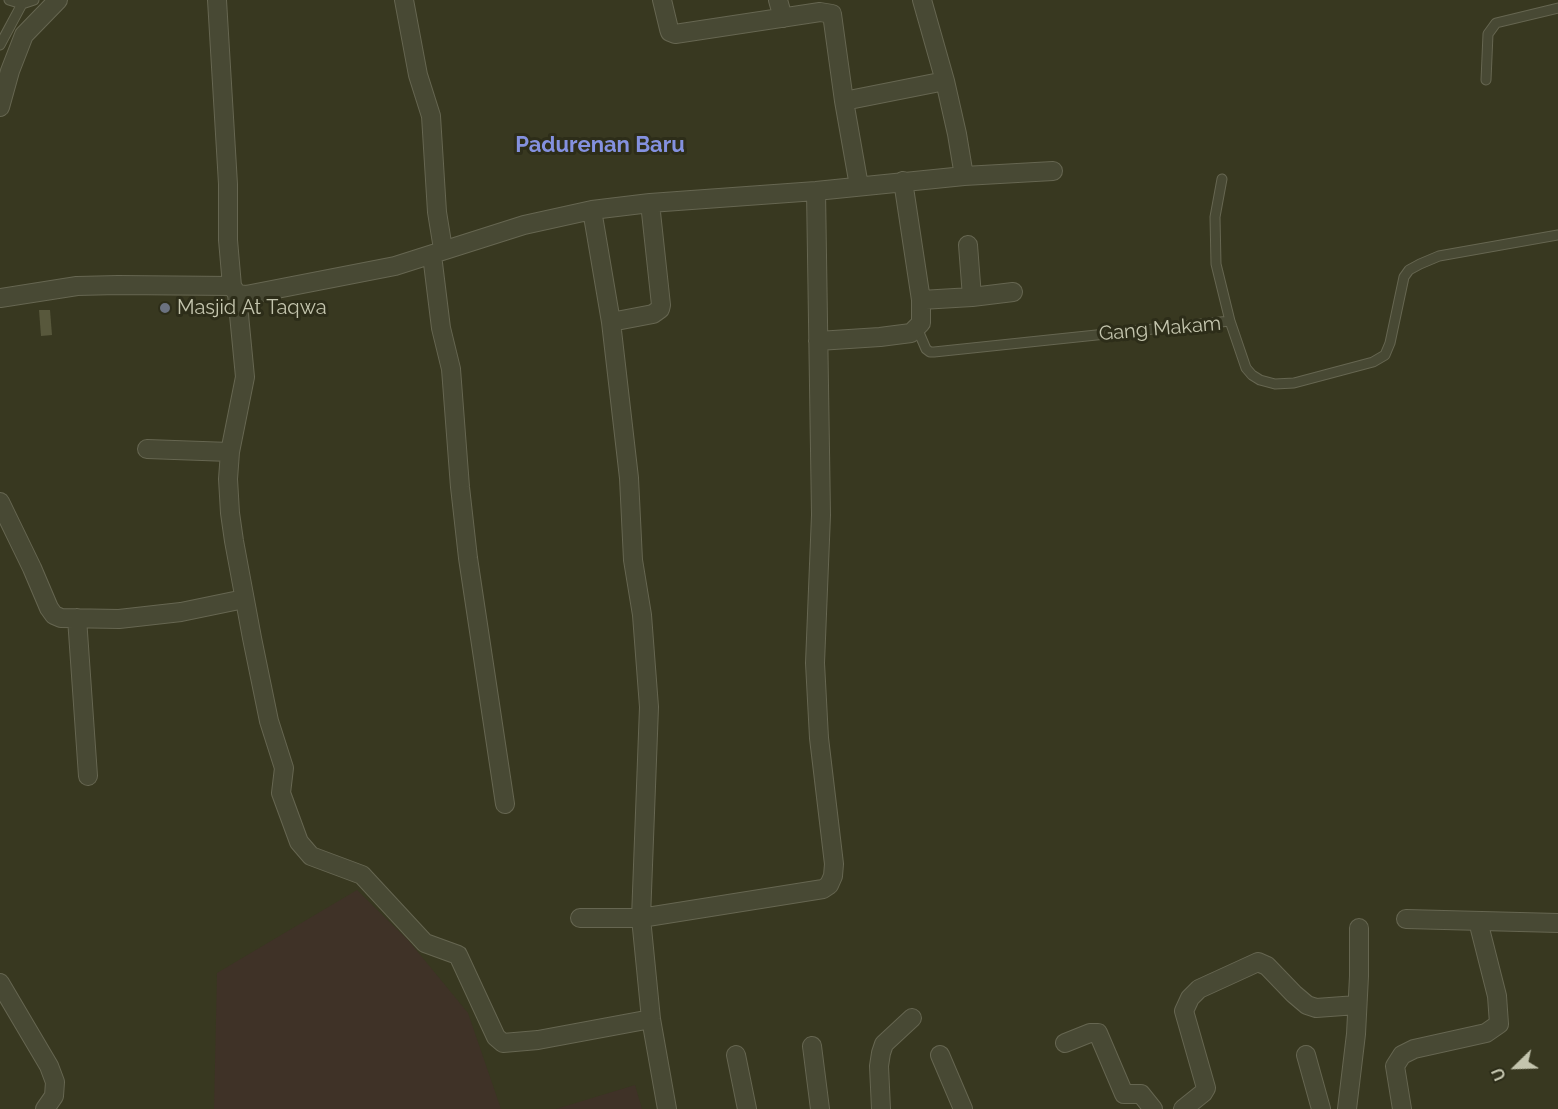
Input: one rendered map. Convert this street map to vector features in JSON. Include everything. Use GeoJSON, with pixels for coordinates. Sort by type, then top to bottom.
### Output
{"type":"FeatureCollection","features":[{"type":"Feature","properties":{"kind":"street"},"geometry":{"type":"LineString","coordinates":[[0,106],[24,35],[58,0]]}},
{"type":"Feature","properties":{"kind":"street"},"geometry":{"type":"LineString","coordinates":[[217,0],[228,184],[228,240],[244,377],[230,452],[228,479],[230,513],[244,599],[269,721],[284,768],[281,793],[299,842],[311,856],[362,875],[425,943],[458,955],[496,1037],[503,1043],[530,1041],[651,1020]]}},
{"type":"Feature","properties":{"kind":"street"},"geometry":{"type":"LineString","coordinates":[[404,0],[418,75],[431,116],[441,328],[451,369],[467,546],[505,804]]}},
{"type":"Feature","properties":{"kind":"street"},"geometry":{"type":"LineString","coordinates":[[662,0],[669,28],[673,34],[820,12],[832,14],[844,101],[860,186]]}},
{"type":"Feature","properties":{"kind":"street"},"geometry":{"type":"LineString","coordinates":[[778,0],[783,18]]}},
{"type":"Feature","properties":{"kind":"street"},"geometry":{"type":"LineString","coordinates":[[922,0],[945,81],[964,176]]}},
{"type":"Feature","properties":{"kind":"street"},"geometry":{"type":"LineString","coordinates":[[844,101],[945,81]]}},
{"type":"Feature","properties":{"kind":"street"},"geometry":{"type":"LineString","coordinates":[[0,298],[76,286],[234,290],[246,295],[395,266],[524,225],[592,210],[650,203],[816,191],[903,181],[1053,171]]}},
{"type":"Feature","properties":{"kind":"street"},"geometry":{"type":"LineString","coordinates":[[819,341],[911,333],[921,323],[921,300],[903,181]]}},
{"type":"Feature","properties":{"kind":"street"},"geometry":{"type":"LineString","coordinates":[[580,918],[641,918],[823,889],[829,885],[834,876],[819,738],[815,663],[821,514],[816,191]]}},
{"type":"Feature","properties":{"kind":"street"},"geometry":{"type":"LineString","coordinates":[[611,322],[653,314],[662,305],[650,203]]}},
{"type":"Feature","properties":{"kind":"street"},"geometry":{"type":"LineString","coordinates":[[592,210],[611,322],[629,478],[633,560],[642,615],[649,707],[641,918],[651,1020],[667,1109]]}},
{"type":"Feature","properties":{"kind":"street"},"geometry":{"type":"LineString","coordinates":[[968,245],[972,297]]}},
{"type":"Feature","properties":{"kind":"street"},"geometry":{"type":"LineString","coordinates":[[921,300],[1013,292]]}},
{"type":"Feature","properties":{"kind":"street"},"geometry":{"type":"LineString","coordinates":[[147,449],[230,452]]}},
{"type":"Feature","properties":{"kind":"street"},"geometry":{"type":"LineString","coordinates":[[0,502],[33,568],[49,608],[54,615],[61,618],[119,619],[181,612],[244,599]]}},
{"type":"Feature","properties":{"kind":"street"},"geometry":{"type":"LineString","coordinates":[[77,618],[88,776]]}},
{"type":"Feature","properties":{"kind":"street"},"geometry":{"type":"LineString","coordinates":[[1406,919],[1558,922]]}},
{"type":"Feature","properties":{"kind":"street"},"geometry":{"type":"LineString","coordinates":[[1402,1109],[1395,1066],[1402,1055],[1414,1049],[1486,1033],[1499,1024],[1497,996],[1478,921]]}},
{"type":"Feature","properties":{"kind":"street"},"geometry":{"type":"LineString","coordinates":[[1347,1109],[1358,1005],[1359,928]]}},
{"type":"Feature","properties":{"kind":"street"},"geometry":{"type":"LineString","coordinates":[[1183,1109],[1206,1088],[1184,1011],[1190,998],[1209,983],[1257,962],[1267,966],[1307,1005],[1316,1008],[1358,1005]]}},
{"type":"Feature","properties":{"kind":"street"},"geometry":{"type":"LineString","coordinates":[[0,983],[49,1066],[54,1082],[54,1096],[45,1109]]}},
{"type":"Feature","properties":{"kind":"street"},"geometry":{"type":"LineString","coordinates":[[881,1109],[879,1066],[884,1044],[912,1018]]}},
{"type":"Feature","properties":{"kind":"street"},"geometry":{"type":"LineString","coordinates":[[1065,1042],[1090,1033],[1098,1034],[1124,1094],[1141,1094],[1153,1109]]}},
{"type":"Feature","properties":{"kind":"street"},"geometry":{"type":"LineString","coordinates":[[812,1046],[820,1109]]}},
{"type":"Feature","properties":{"kind":"street"},"geometry":{"type":"LineString","coordinates":[[735,1055],[747,1109]]}},
{"type":"Feature","properties":{"kind":"street"},"geometry":{"type":"LineString","coordinates":[[940,1055],[963,1109]]}},
{"type":"Feature","properties":{"kind":"street"},"geometry":{"type":"LineString","coordinates":[[1306,1055],[1321,1109]]}},
{"type":"Feature","properties":{"kind":"lane"},"geometry":{"type":"LineString","coordinates":[[9,0],[22,4],[34,0]]}},
{"type":"Feature","properties":{"kind":"lane"},"geometry":{"type":"LineString","coordinates":[[0,45],[22,4]]}},
{"type":"Feature","properties":{"kind":"lane"},"geometry":{"type":"LineString","coordinates":[[1486,80],[1488,34],[1496,23],[1558,8]]}},
{"type":"Feature","properties":{"kind":"lane"},"geometry":{"type":"LineString","coordinates":[[1221,179],[1215,217],[1216,264],[1230,321]]}},
{"type":"Feature","properties":{"kind":"lane","name":"Gang Makam"},"geometry":{"type":"LineString","coordinates":[[917,328],[926,349],[934,352],[1230,321],[1246,368],[1260,380],[1275,384],[1294,383],[1374,362],[1385,355],[1390,343],[1404,277],[1409,270],[1439,256],[1558,235]]}},
{"type":"Feature","properties":{"kind":"shaded area"},"geometry":{"type":"Polygon","coordinates":[[[357,890],[408,940],[468,1013],[501,1109],[214,1109],[217,973],[357,890]]]}},
{"type":"Feature","properties":{"kind":"shaded area"},"geometry":{"type":"Polygon","coordinates":[[[635,1085],[642,1109],[556,1109],[635,1085]]]}},
{"type":"Feature","properties":{"kind":"building"},"geometry":{"type":"Polygon","coordinates":[[[39,310],[50,310],[52,335],[41,336],[39,310]]]}},
{"type":"Feature","properties":{"kind":"place","name":"Masjid At Taqwa"},"geometry":{"type":"Point","coordinates":[165,308]}},
{"type":"Feature","properties":{"kind":"district","name":"Padurenan Baru"},"geometry":{"type":"Point","coordinates":[600,145]}}]}
